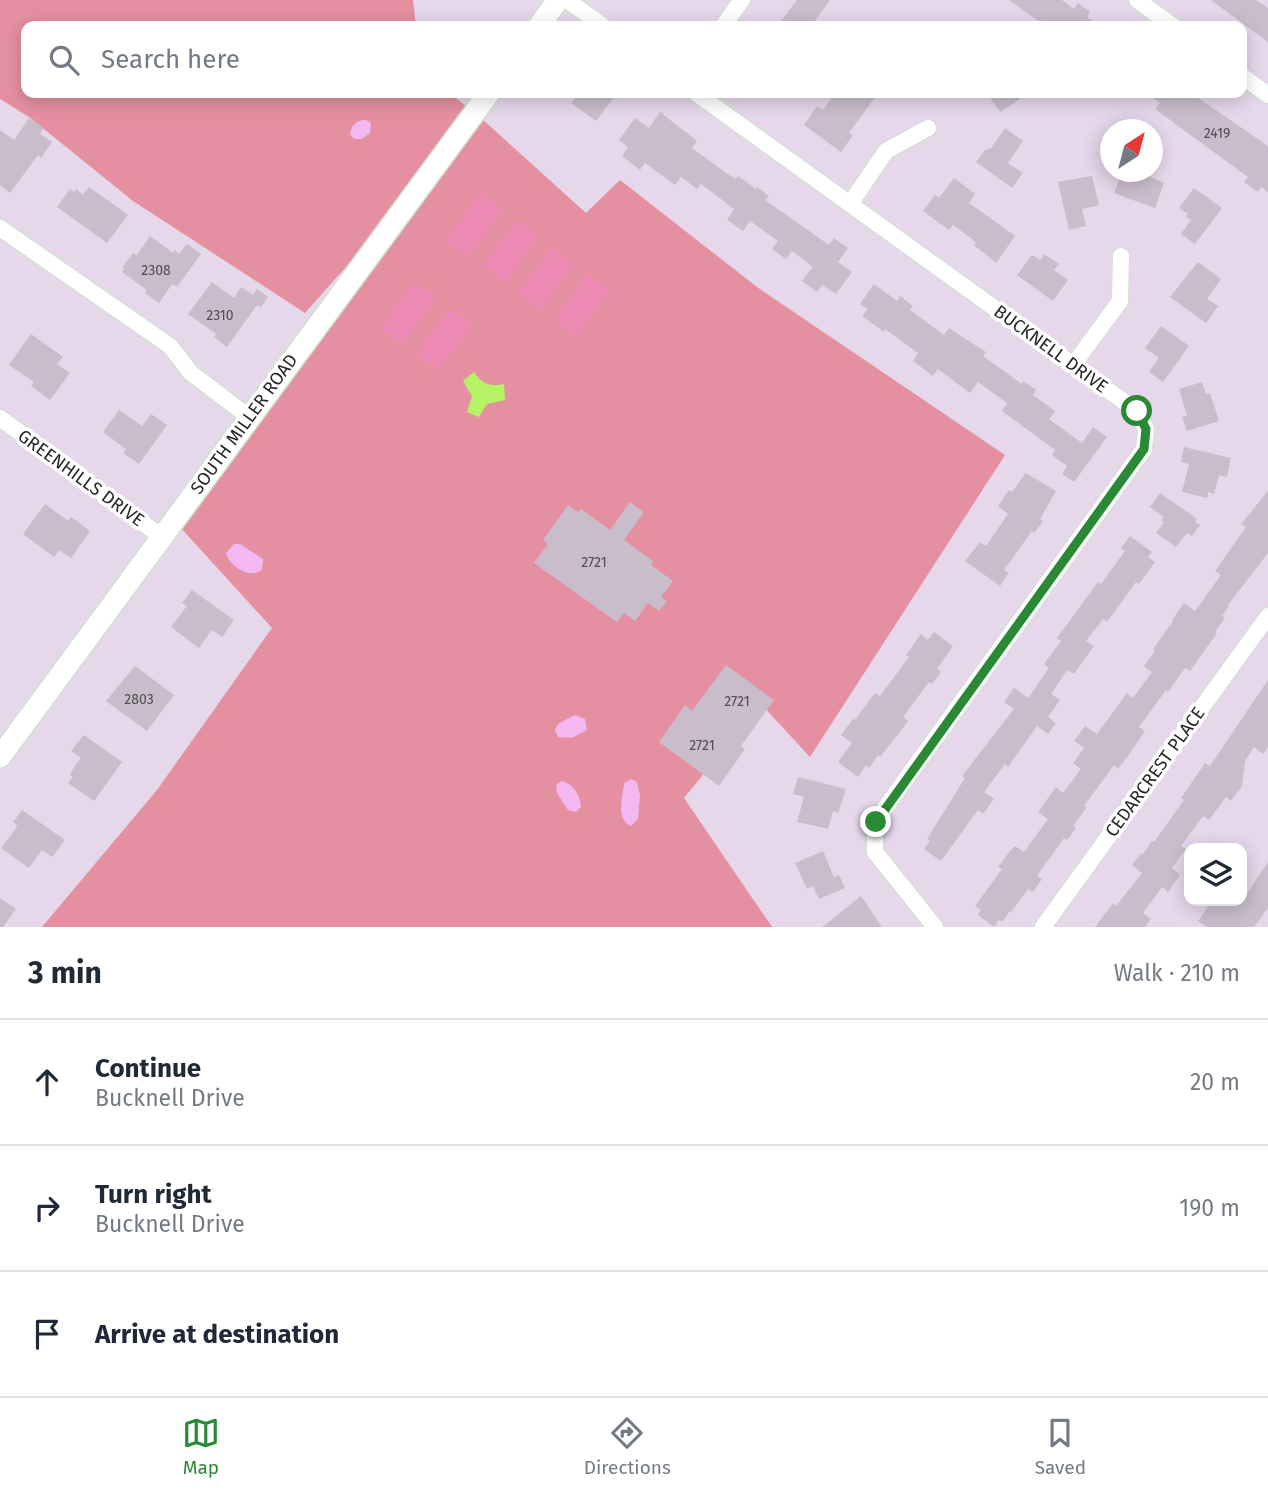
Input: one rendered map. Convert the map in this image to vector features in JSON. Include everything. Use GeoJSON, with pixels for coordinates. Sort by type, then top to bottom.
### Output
{"type":"FeatureCollection","features":[{"type":"Feature","properties":{"kind":"street"},"geometry":{"type":"LineString","coordinates":[[543,21],[558,0]]}},
{"type":"Feature","properties":{"kind":"street"},"geometry":{"type":"LineString","coordinates":[[567,0],[596,21]]}},
{"type":"Feature","properties":{"kind":"street"},"geometry":{"type":"LineString","coordinates":[[727,21],[742,0]]}},
{"type":"Feature","properties":{"kind":"street"},"geometry":{"type":"LineString","coordinates":[[1136,0],[1166,21]]}},
{"type":"Feature","properties":{"kind":"street"},"geometry":{"type":"LineString","coordinates":[[1247,80],[1268,95]]}},
{"type":"Feature","properties":{"kind":"street","name":"SOUTH MILLER ROAD"},"geometry":{"type":"LineString","coordinates":[[0,757],[485,98]]}},
{"type":"Feature","properties":{"kind":"street","name":"BUCKNELL DRIVE"},"geometry":{"type":"LineString","coordinates":[[703,98],[1137,411],[1146,429],[1144,449],[876,822],[875,852],[935,927]]}},
{"type":"Feature","properties":{"kind":"street"},"geometry":{"type":"LineString","coordinates":[[850,204],[886,151],[928,128]]}},
{"type":"Feature","properties":{"kind":"street"},"geometry":{"type":"LineString","coordinates":[[0,228],[170,345],[191,373],[249,417]]}},
{"type":"Feature","properties":{"kind":"street"},"geometry":{"type":"LineString","coordinates":[[1073,365],[1120,301],[1121,256]]}},
{"type":"Feature","properties":{"kind":"street","name":"GREENHILLS DRIVE"},"geometry":{"type":"LineString","coordinates":[[0,418],[162,537]]}},
{"type":"Feature","properties":{"kind":"street","name":"CEDARCREST PLACE"},"geometry":{"type":"LineString","coordinates":[[1042,927],[1268,616]]}},
{"type":"Feature","properties":{"kind":"shaded area"},"geometry":{"type":"Polygon","coordinates":[[[0,0],[413,0],[415,21],[21,21],[21,98],[456,98],[468,108],[368,242],[305,313],[133,201],[29,117],[0,99],[0,0]]]}},
{"type":"Feature","properties":{"kind":"shaded area"},"geometry":{"type":"Polygon","coordinates":[[[481,118],[586,213],[620,180],[757,287],[1005,455],[810,757],[761,704],[684,798],[772,927],[42,927],[157,790],[272,628],[180,527],[481,118]]]}},
{"type":"Feature","properties":{"kind":"shaded area"},"geometry":{"type":"Polygon","coordinates":[[[480,193],[503,210],[468,256],[446,240],[480,193]]]}},
{"type":"Feature","properties":{"kind":"shaded area"},"geometry":{"type":"Polygon","coordinates":[[[517,220],[539,236],[504,283],[482,266],[517,220]]]}},
{"type":"Feature","properties":{"kind":"shaded area"},"geometry":{"type":"Polygon","coordinates":[[[552,247],[575,263],[540,310],[518,293],[552,247]]]}},
{"type":"Feature","properties":{"kind":"shaded area"},"geometry":{"type":"Polygon","coordinates":[[[588,273],[611,290],[576,336],[554,320],[588,273]]]}},
{"type":"Feature","properties":{"kind":"shaded area"},"geometry":{"type":"Polygon","coordinates":[[[414,282],[436,298],[402,345],[380,328],[414,282]]]}},
{"type":"Feature","properties":{"kind":"shaded area"},"geometry":{"type":"Polygon","coordinates":[[[450,308],[473,325],[438,371],[416,355],[450,308]]]}},
{"type":"Feature","properties":{"kind":"shaded area"},"geometry":{"type":"Polygon","coordinates":[[[474,372],[487,384],[504,384],[505,400],[487,404],[479,417],[467,412],[472,396],[463,381],[474,372]]]}},
{"type":"Feature","properties":{"kind":"sand"},"geometry":{"type":"Polygon","coordinates":[[[366,120],[371,123],[370,133],[362,139],[354,139],[350,134],[353,126],[366,120]]]}},
{"type":"Feature","properties":{"kind":"sand"},"geometry":{"type":"Polygon","coordinates":[[[234,544],[240,544],[263,559],[262,570],[246,572],[231,563],[226,553],[234,544]]]}},
{"type":"Feature","properties":{"kind":"sand"},"geometry":{"type":"Polygon","coordinates":[[[575,715],[585,719],[587,730],[572,738],[558,737],[555,730],[558,724],[575,715]]]}},
{"type":"Feature","properties":{"kind":"sand"},"geometry":{"type":"Polygon","coordinates":[[[631,779],[637,782],[640,796],[638,819],[631,826],[623,818],[621,808],[624,783],[631,779]]]}},
{"type":"Feature","properties":{"kind":"sand"},"geometry":{"type":"Polygon","coordinates":[[[562,781],[570,785],[578,795],[581,807],[576,812],[568,810],[557,793],[556,785],[562,781]]]}},
{"type":"Feature","properties":{"kind":"building"},"geometry":{"type":"Polygon","coordinates":[[[797,0],[830,0],[815,21],[781,21],[797,0]]]}},
{"type":"Feature","properties":{"kind":"building"},"geometry":{"type":"Polygon","coordinates":[[[1009,0],[1062,0],[1074,9],[1078,3],[1090,12],[1087,17],[1093,21],[1038,21],[1009,0]]]}},
{"type":"Feature","properties":{"kind":"building"},"geometry":{"type":"Polygon","coordinates":[[[1211,0],[1256,0],[1268,8],[1268,42],[1247,27],[1247,21],[1240,21],[1211,0]]]}},
{"type":"Feature","properties":{"kind":"building"},"geometry":{"type":"Polygon","coordinates":[[[575,98],[613,98],[596,121],[571,103],[575,98]]]}},
{"type":"Feature","properties":{"kind":"building"},"geometry":{"type":"Polygon","coordinates":[[[831,98],[874,98],[849,133],[853,135],[841,152],[804,125],[817,106],[823,110],[831,98]]]}},
{"type":"Feature","properties":{"kind":"building"},"geometry":{"type":"Polygon","coordinates":[[[990,98],[1021,98],[1000,112],[990,98]]]}},
{"type":"Feature","properties":{"kind":"building"},"geometry":{"type":"Polygon","coordinates":[[[1153,98],[1198,98],[1268,146],[1268,192],[1261,187],[1258,192],[1244,182],[1248,177],[1155,109],[1160,103],[1153,98]]]}},
{"type":"Feature","properties":{"kind":"building"},"geometry":{"type":"Polygon","coordinates":[[[660,112],[697,141],[692,148],[729,175],[736,179],[738,176],[756,189],[757,187],[769,196],[765,200],[829,245],[834,238],[848,248],[838,262],[852,272],[836,294],[822,285],[817,292],[802,281],[813,267],[792,251],[786,259],[772,249],[778,241],[750,221],[743,231],[727,220],[734,209],[701,184],[697,189],[681,177],[675,185],[645,163],[640,170],[622,156],[628,147],[619,140],[635,118],[649,128],[660,112]]]}},
{"type":"Feature","properties":{"kind":"building"},"geometry":{"type":"Polygon","coordinates":[[[29,118],[44,128],[40,134],[52,142],[41,158],[38,155],[10,193],[0,185],[0,130],[14,140],[29,118]]]}},
{"type":"Feature","properties":{"kind":"building"},"geometry":{"type":"Polygon","coordinates":[[[1005,128],[1023,141],[1008,163],[1023,173],[1012,188],[976,162],[985,150],[991,148],[1005,128]]]}},
{"type":"Feature","properties":{"kind":"building"},"geometry":{"type":"Polygon","coordinates":[[[1092,176],[1099,205],[1082,209],[1086,226],[1069,230],[1058,182],[1092,176]]]}},
{"type":"Feature","properties":{"kind":"building"},"geometry":{"type":"Polygon","coordinates":[[[954,178],[975,194],[969,203],[1015,236],[996,263],[974,245],[976,242],[953,225],[949,230],[923,211],[935,195],[939,198],[954,178]]]}},
{"type":"Feature","properties":{"kind":"building"},"geometry":{"type":"Polygon","coordinates":[[[1118,182],[1164,183],[1155,208],[1114,193],[1118,182]]]}},
{"type":"Feature","properties":{"kind":"building"},"geometry":{"type":"Polygon","coordinates":[[[89,187],[128,215],[107,243],[57,207],[70,189],[74,192],[76,189],[83,195],[89,187]]]}},
{"type":"Feature","properties":{"kind":"building"},"geometry":{"type":"Polygon","coordinates":[[[1194,188],[1222,208],[1195,244],[1181,234],[1191,220],[1186,217],[1188,214],[1179,208],[1194,188]]]}},
{"type":"Feature","properties":{"kind":"building"},"geometry":{"type":"Polygon","coordinates":[[[150,236],[173,253],[174,250],[179,254],[187,244],[201,254],[177,287],[172,284],[159,303],[145,293],[147,290],[122,272],[133,253],[137,255],[150,236]]]}},
{"type":"Feature","properties":{"kind":"building"},"geometry":{"type":"Polygon","coordinates":[[[1044,254],[1059,264],[1054,270],[1068,280],[1053,301],[1017,275],[1032,255],[1040,260],[1044,254]]]}},
{"type":"Feature","properties":{"kind":"building"},"geometry":{"type":"Polygon","coordinates":[[[1198,262],[1221,279],[1207,299],[1218,306],[1206,323],[1170,297],[1198,262]]]}},
{"type":"Feature","properties":{"kind":"building"},"geometry":{"type":"Polygon","coordinates":[[[212,282],[234,298],[241,287],[253,295],[257,289],[268,297],[261,307],[257,305],[227,347],[214,337],[216,334],[188,314],[212,282]]]}},
{"type":"Feature","properties":{"kind":"building"},"geometry":{"type":"Polygon","coordinates":[[[874,284],[897,301],[900,296],[913,306],[910,310],[944,335],[949,328],[986,352],[983,356],[1022,384],[1023,381],[1036,390],[1033,395],[1055,411],[1049,419],[1082,443],[1093,427],[1107,437],[1074,482],[1062,474],[1067,466],[1052,455],[1055,450],[1002,411],[1007,403],[978,382],[970,393],[938,369],[933,376],[913,361],[918,353],[862,316],[868,309],[860,304],[874,284]]]}},
{"type":"Feature","properties":{"kind":"building"},"geometry":{"type":"Polygon","coordinates":[[[1161,326],[1189,346],[1163,382],[1149,372],[1159,358],[1145,348],[1161,326]]]}},
{"type":"Feature","properties":{"kind":"building"},"geometry":{"type":"Polygon","coordinates":[[[31,334],[63,357],[57,364],[70,373],[50,400],[31,386],[34,382],[9,365],[31,334]]]}},
{"type":"Feature","properties":{"kind":"building"},"geometry":{"type":"Polygon","coordinates":[[[1202,382],[1206,394],[1210,393],[1219,421],[1187,431],[1182,417],[1187,416],[1179,389],[1202,382]]]}},
{"type":"Feature","properties":{"kind":"building"},"geometry":{"type":"Polygon","coordinates":[[[119,410],[142,426],[151,414],[167,425],[139,464],[123,453],[126,449],[103,432],[119,410]]]}},
{"type":"Feature","properties":{"kind":"building"},"geometry":{"type":"Polygon","coordinates":[[[1184,447],[1231,458],[1227,477],[1219,475],[1214,494],[1208,492],[1207,498],[1182,492],[1189,464],[1181,462],[1184,447]]]}},
{"type":"Feature","properties":{"kind":"building"},"geometry":{"type":"Polygon","coordinates":[[[1026,473],[1056,491],[1040,519],[1043,521],[1034,533],[1032,531],[1004,570],[1009,573],[1000,586],[965,561],[980,542],[986,546],[1008,514],[998,506],[1026,473]]]}},
{"type":"Feature","properties":{"kind":"building"},"geometry":{"type":"Polygon","coordinates":[[[1268,491],[1268,553],[1228,605],[1222,616],[1225,618],[1215,632],[1217,633],[1190,671],[1185,668],[1168,692],[1166,690],[1139,727],[1145,731],[1128,756],[1118,769],[1114,765],[1084,806],[1087,807],[1073,826],[1076,828],[1067,840],[1064,838],[1037,876],[1042,879],[1033,892],[1028,889],[1011,912],[994,927],[978,915],[981,910],[975,906],[1002,869],[998,867],[1010,851],[1015,846],[1024,852],[1048,819],[1038,812],[1056,787],[1063,793],[1081,769],[1073,763],[1084,748],[1074,741],[1085,726],[1097,734],[1127,693],[1133,698],[1152,672],[1144,666],[1155,651],[1153,649],[1184,603],[1195,611],[1221,575],[1215,571],[1246,527],[1241,524],[1268,491]]]}},
{"type":"Feature","properties":{"kind":"building"},"geometry":{"type":"Polygon","coordinates":[[[1160,493],[1197,519],[1195,522],[1200,525],[1192,536],[1187,533],[1176,547],[1156,533],[1164,522],[1161,521],[1164,517],[1150,507],[1160,493]]]}},
{"type":"Feature","properties":{"kind":"building"},"geometry":{"type":"Polygon","coordinates":[[[630,502],[644,512],[624,540],[653,561],[651,565],[673,581],[661,597],[667,601],[659,611],[648,603],[635,621],[624,613],[617,622],[534,563],[548,544],[543,540],[568,505],[578,512],[581,509],[610,530],[630,502]]]}},
{"type":"Feature","properties":{"kind":"building"},"geometry":{"type":"Polygon","coordinates":[[[45,504],[68,521],[71,517],[90,531],[71,558],[59,550],[54,557],[23,534],[45,504]]]}},
{"type":"Feature","properties":{"kind":"building"},"geometry":{"type":"Polygon","coordinates":[[[1130,536],[1152,552],[1148,557],[1155,562],[1139,584],[1136,582],[1107,622],[1103,619],[1086,641],[1094,646],[1074,674],[1067,670],[1051,694],[1060,700],[1048,717],[1056,723],[1048,734],[1037,726],[1008,767],[1005,764],[984,792],[994,799],[983,814],[978,810],[941,861],[924,849],[930,841],[927,839],[965,778],[962,776],[1014,709],[1004,702],[1014,688],[1028,698],[1049,668],[1044,664],[1061,641],[1057,638],[1098,582],[1101,584],[1125,551],[1121,548],[1130,536]]]}},
{"type":"Feature","properties":{"kind":"building"},"geometry":{"type":"Polygon","coordinates":[[[192,590],[234,620],[222,637],[212,630],[199,648],[171,627],[187,606],[182,603],[192,590]]]}},
{"type":"Feature","properties":{"kind":"building"},"geometry":{"type":"Polygon","coordinates":[[[934,632],[953,646],[937,669],[941,672],[932,684],[929,682],[903,717],[908,721],[899,733],[880,757],[878,755],[869,768],[866,765],[858,777],[838,762],[852,743],[841,735],[875,693],[880,696],[909,657],[906,655],[921,634],[928,640],[934,632]]]}},
{"type":"Feature","properties":{"kind":"building"},"geometry":{"type":"Polygon","coordinates":[[[726,665],[774,700],[741,746],[745,749],[719,786],[659,742],[685,705],[692,711],[726,665]]]}},
{"type":"Feature","properties":{"kind":"building"},"geometry":{"type":"Polygon","coordinates":[[[135,666],[174,695],[147,731],[106,701],[135,666]]]}},
{"type":"Feature","properties":{"kind":"building"},"geometry":{"type":"Polygon","coordinates":[[[1268,680],[1268,747],[1263,754],[1254,747],[1245,761],[1242,786],[1231,801],[1226,797],[1209,820],[1203,816],[1181,846],[1184,852],[1172,868],[1180,875],[1168,892],[1162,887],[1143,913],[1151,919],[1145,927],[1095,927],[1113,903],[1116,906],[1142,873],[1132,865],[1152,841],[1154,842],[1184,800],[1181,798],[1205,763],[1210,766],[1268,680]]]}},
{"type":"Feature","properties":{"kind":"building"},"geometry":{"type":"Polygon","coordinates":[[[84,735],[122,762],[94,801],[68,783],[81,758],[71,751],[84,735]]]}},
{"type":"Feature","properties":{"kind":"building"},"geometry":{"type":"Polygon","coordinates":[[[798,777],[846,789],[838,813],[833,811],[828,829],[797,822],[804,797],[793,794],[798,777]]]}},
{"type":"Feature","properties":{"kind":"building"},"geometry":{"type":"Polygon","coordinates":[[[22,810],[65,840],[52,857],[42,850],[29,868],[1,848],[15,830],[17,825],[13,822],[22,810]]]}},
{"type":"Feature","properties":{"kind":"building"},"geometry":{"type":"Polygon","coordinates":[[[823,851],[834,877],[839,875],[845,888],[819,899],[813,886],[807,889],[795,863],[823,851]]]}},
{"type":"Feature","properties":{"kind":"building"},"geometry":{"type":"Polygon","coordinates":[[[1268,862],[1268,908],[1254,927],[1207,927],[1198,921],[1208,906],[1247,906],[1247,894],[1268,862]]]}},
{"type":"Feature","properties":{"kind":"building"},"geometry":{"type":"Polygon","coordinates":[[[861,896],[882,927],[822,927],[845,909],[861,896]]]}},
{"type":"Feature","properties":{"kind":"building"},"geometry":{"type":"Polygon","coordinates":[[[0,898],[16,909],[3,927],[0,927],[0,898]]]}},
{"type":"Feature","properties":{"kind":"route"},"geometry":{"type":"LineString","coordinates":[[876,822],[1144,449],[1146,429],[1137,411]]}}]}
